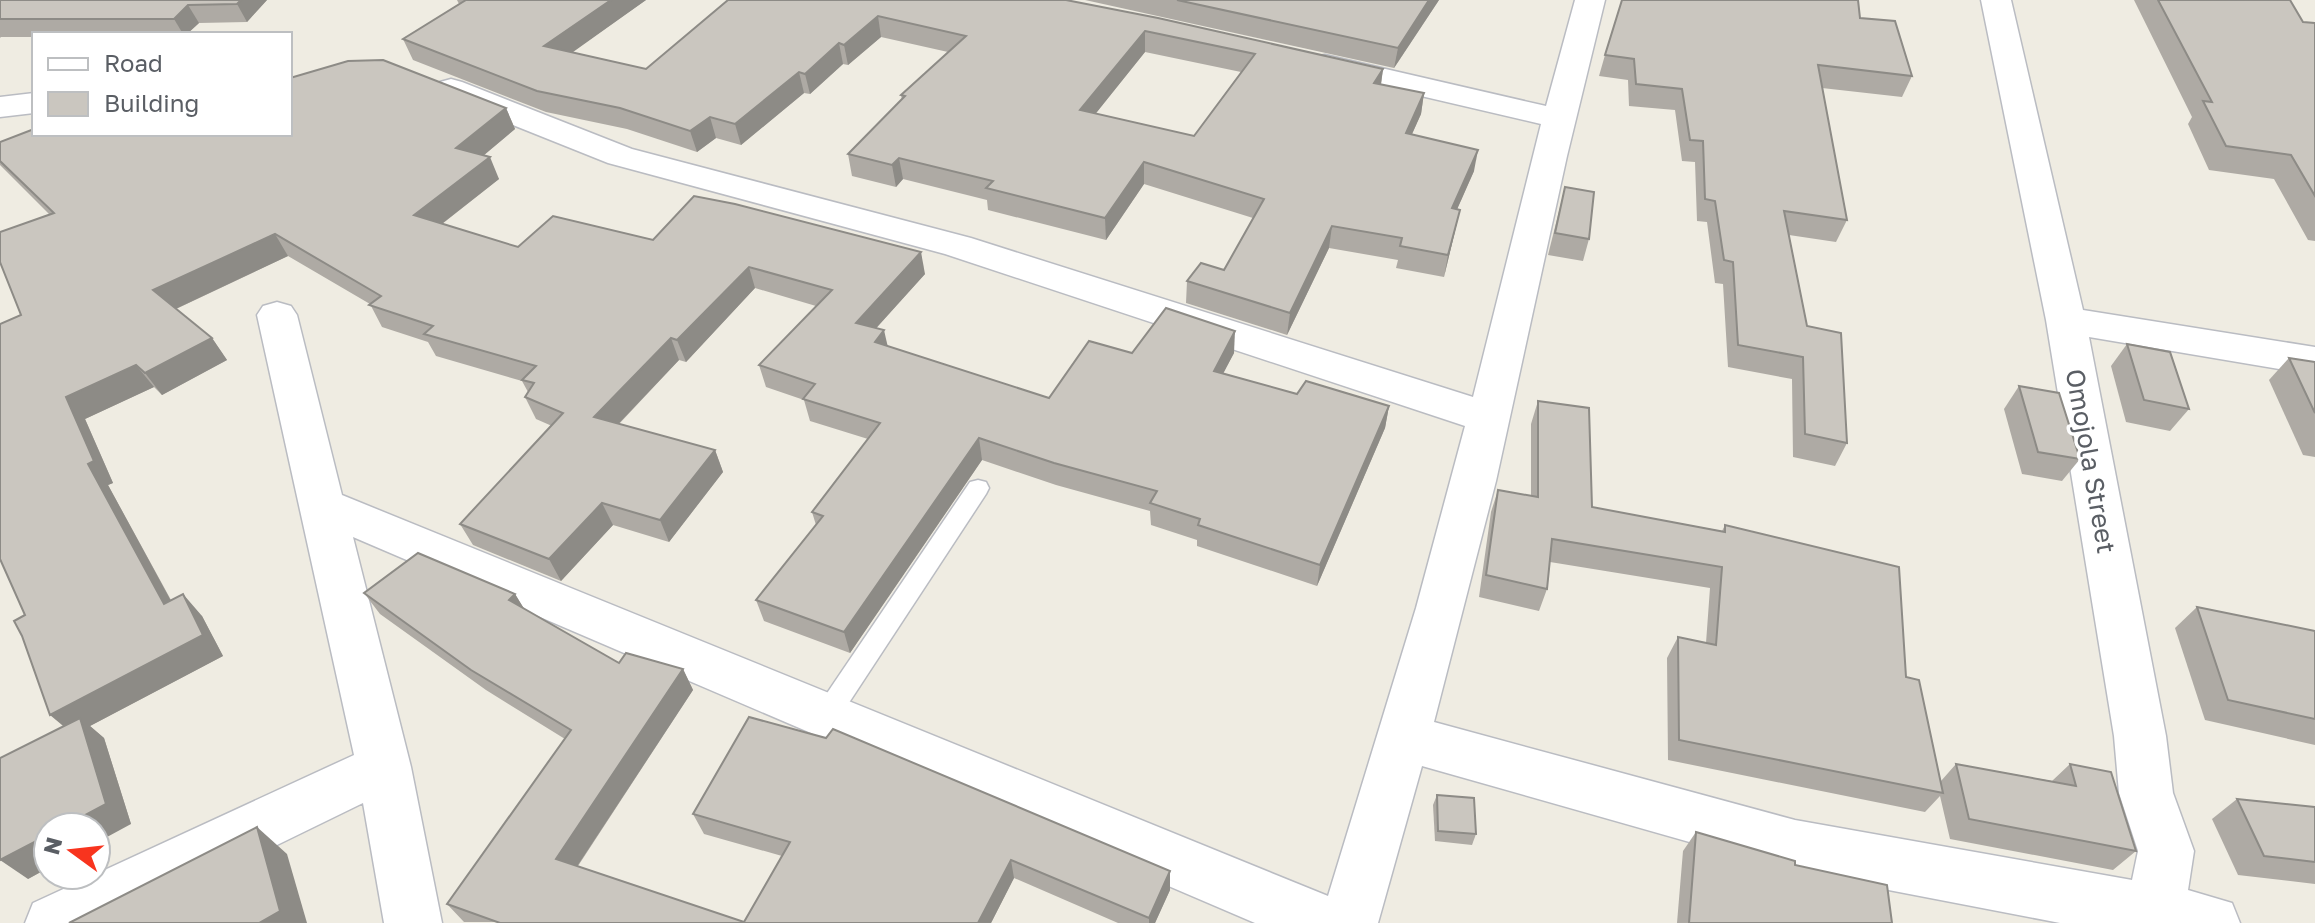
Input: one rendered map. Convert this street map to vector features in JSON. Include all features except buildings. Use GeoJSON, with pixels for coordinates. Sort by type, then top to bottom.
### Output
{"type":"FeatureCollection","features":[{"type":"Feature","properties":{"kind":"street"},"geometry":{"type":"LineString","coordinates":[[1349,923],[1405,738],[1489,418],[1556,118],[1590,0]]}},
{"type":"Feature","properties":{"kind":"street","name":"Omojola Street"},"geometry":{"type":"LineString","coordinates":[[1996,0],[2066,320],[2140,736],[2146,793],[2166,851],[2156,918]]}},
{"type":"Feature","properties":{"kind":"street"},"geometry":{"type":"LineString","coordinates":[[1296,57],[1556,118]]}},
{"type":"Feature","properties":{"kind":"street"},"geometry":{"type":"LineString","coordinates":[[414,75],[620,156],[958,246],[1489,418]]}},
{"type":"Feature","properties":{"kind":"street"},"geometry":{"type":"LineString","coordinates":[[0,107],[32,103]]}},
{"type":"Feature","properties":{"kind":"street"},"geometry":{"type":"LineString","coordinates":[[277,315],[384,767],[413,923]]}},
{"type":"Feature","properties":{"kind":"street"},"geometry":{"type":"LineString","coordinates":[[2066,320],[2315,361]]}},
{"type":"Feature","properties":{"kind":"street"},"geometry":{"type":"LineString","coordinates":[[322,505],[1323,923]]}},
{"type":"Feature","properties":{"kind":"street"},"geometry":{"type":"LineString","coordinates":[[1405,738],[1795,846],[2156,918],[2211,923]]}},
{"type":"Feature","properties":{"kind":"street"},"geometry":{"type":"LineString","coordinates":[[54,923],[384,767]]}},
{"type":"Feature","properties":{"kind":"lane"},"geometry":{"type":"LineString","coordinates":[[826,716],[978,488]]}}]}
